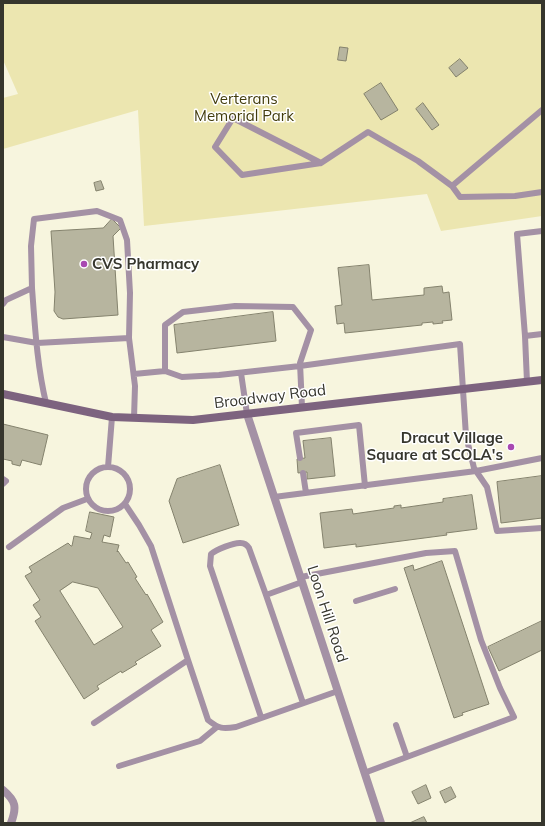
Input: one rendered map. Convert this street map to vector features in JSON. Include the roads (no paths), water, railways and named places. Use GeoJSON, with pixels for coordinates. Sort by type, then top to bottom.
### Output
{"type":"FeatureCollection","features":[{"type":"Feature","properties":{"kind":"main road","name":"Broadway Road"},"geometry":{"type":"LineString","coordinates":[[3,394],[112,417],[193,420],[542,380]]}},
{"type":"Feature","properties":{"kind":"street","name":"Loon Hill Road"},"geometry":{"type":"LineString","coordinates":[[247,414],[381,823]]}},
{"type":"Feature","properties":{"kind":"street"},"geometry":{"type":"LineString","coordinates":[[3,790],[11,797],[15,805],[12,823]]}},
{"type":"Feature","properties":{"kind":"lane"},"geometry":{"type":"LineString","coordinates":[[452,186],[542,110]]}},
{"type":"Feature","properties":{"kind":"lane"},"geometry":{"type":"LineString","coordinates":[[321,163],[233,118],[215,147],[242,175],[321,163],[368,132],[418,161],[452,186],[460,197],[515,196],[542,192]]}},
{"type":"Feature","properties":{"kind":"lane"},"geometry":{"type":"LineString","coordinates":[[46,403],[41,380],[32,288],[31,246],[34,219],[97,211],[120,220],[127,240],[130,293],[129,338],[135,386],[134,418]]}},
{"type":"Feature","properties":{"kind":"lane"},"geometry":{"type":"LineString","coordinates":[[527,382],[517,234],[542,231]]}},
{"type":"Feature","properties":{"kind":"lane"},"geometry":{"type":"LineString","coordinates":[[3,304],[6,300],[32,288]]}},
{"type":"Feature","properties":{"kind":"lane"},"geometry":{"type":"LineString","coordinates":[[165,371],[166,325],[183,312],[235,306],[293,307],[311,330],[300,363],[302,407]]}},
{"type":"Feature","properties":{"kind":"lane"},"geometry":{"type":"LineString","coordinates":[[525,336],[542,334]]}},
{"type":"Feature","properties":{"kind":"lane"},"geometry":{"type":"LineString","coordinates":[[3,337],[37,343],[129,338]]}},
{"type":"Feature","properties":{"kind":"lane"},"geometry":{"type":"LineString","coordinates":[[134,374],[165,371],[182,377],[220,376],[460,344],[466,436],[474,468],[487,487],[497,531],[542,528]]}},
{"type":"Feature","properties":{"kind":"lane"},"geometry":{"type":"LineString","coordinates":[[240,373],[247,414]]}},
{"type":"Feature","properties":{"kind":"lane"},"geometry":{"type":"LineString","coordinates":[[108,467],[112,417]]}},
{"type":"Feature","properties":{"kind":"lane"},"geometry":{"type":"LineString","coordinates":[[300,458],[296,433],[359,425],[365,486]]}},
{"type":"Feature","properties":{"kind":"lane"},"geometry":{"type":"LineString","coordinates":[[274,497],[476,471],[542,458]]}},
{"type":"Feature","properties":{"kind":"lane"},"geometry":{"type":"LineString","coordinates":[[108,467],[121,471],[126,477],[130,491],[128,498],[119,509],[105,512],[98,510],[92,505],[87,499],[85,492],[88,477],[100,468],[108,467]]}},
{"type":"Feature","properties":{"kind":"lane"},"geometry":{"type":"LineString","coordinates":[[302,472],[306,493]]}},
{"type":"Feature","properties":{"kind":"lane"},"geometry":{"type":"LineString","coordinates":[[3,479],[6,481],[3,484]]}},
{"type":"Feature","properties":{"kind":"lane"},"geometry":{"type":"LineString","coordinates":[[9,547],[62,508],[87,499]]}},
{"type":"Feature","properties":{"kind":"lane"},"geometry":{"type":"LineString","coordinates":[[124,504],[139,525],[151,546],[208,720],[217,727],[223,729],[236,727],[338,691]]}},
{"type":"Feature","properties":{"kind":"lane"},"geometry":{"type":"LineString","coordinates":[[262,717],[210,566],[211,554],[216,550],[240,542],[246,544],[249,548],[303,703]]}},
{"type":"Feature","properties":{"kind":"lane"},"geometry":{"type":"LineString","coordinates":[[266,595],[302,580],[426,553],[455,551],[481,640],[500,688],[514,717],[364,773]]}},
{"type":"Feature","properties":{"kind":"lane"},"geometry":{"type":"LineString","coordinates":[[356,601],[395,589]]}},
{"type":"Feature","properties":{"kind":"lane"},"geometry":{"type":"LineString","coordinates":[[94,723],[188,660]]}},
{"type":"Feature","properties":{"kind":"lane"},"geometry":{"type":"LineString","coordinates":[[396,725],[407,757]]}},
{"type":"Feature","properties":{"kind":"lane"},"geometry":{"type":"LineString","coordinates":[[119,766],[200,740],[217,727]]}},
{"type":"Feature","properties":{"kind":"place","name":"CVS Pharmacy"},"geometry":{"type":"Point","coordinates":[84,264]}},
{"type":"Feature","properties":{"kind":"place","name":"Dracut Village Square at SCOLA's"},"geometry":{"type":"Point","coordinates":[511,447]}},
{"type":"Feature","properties":{"kind":"park label","name":"Verterans Memorial Park"},"geometry":{"type":"Point","coordinates":[244,108]}}]}
